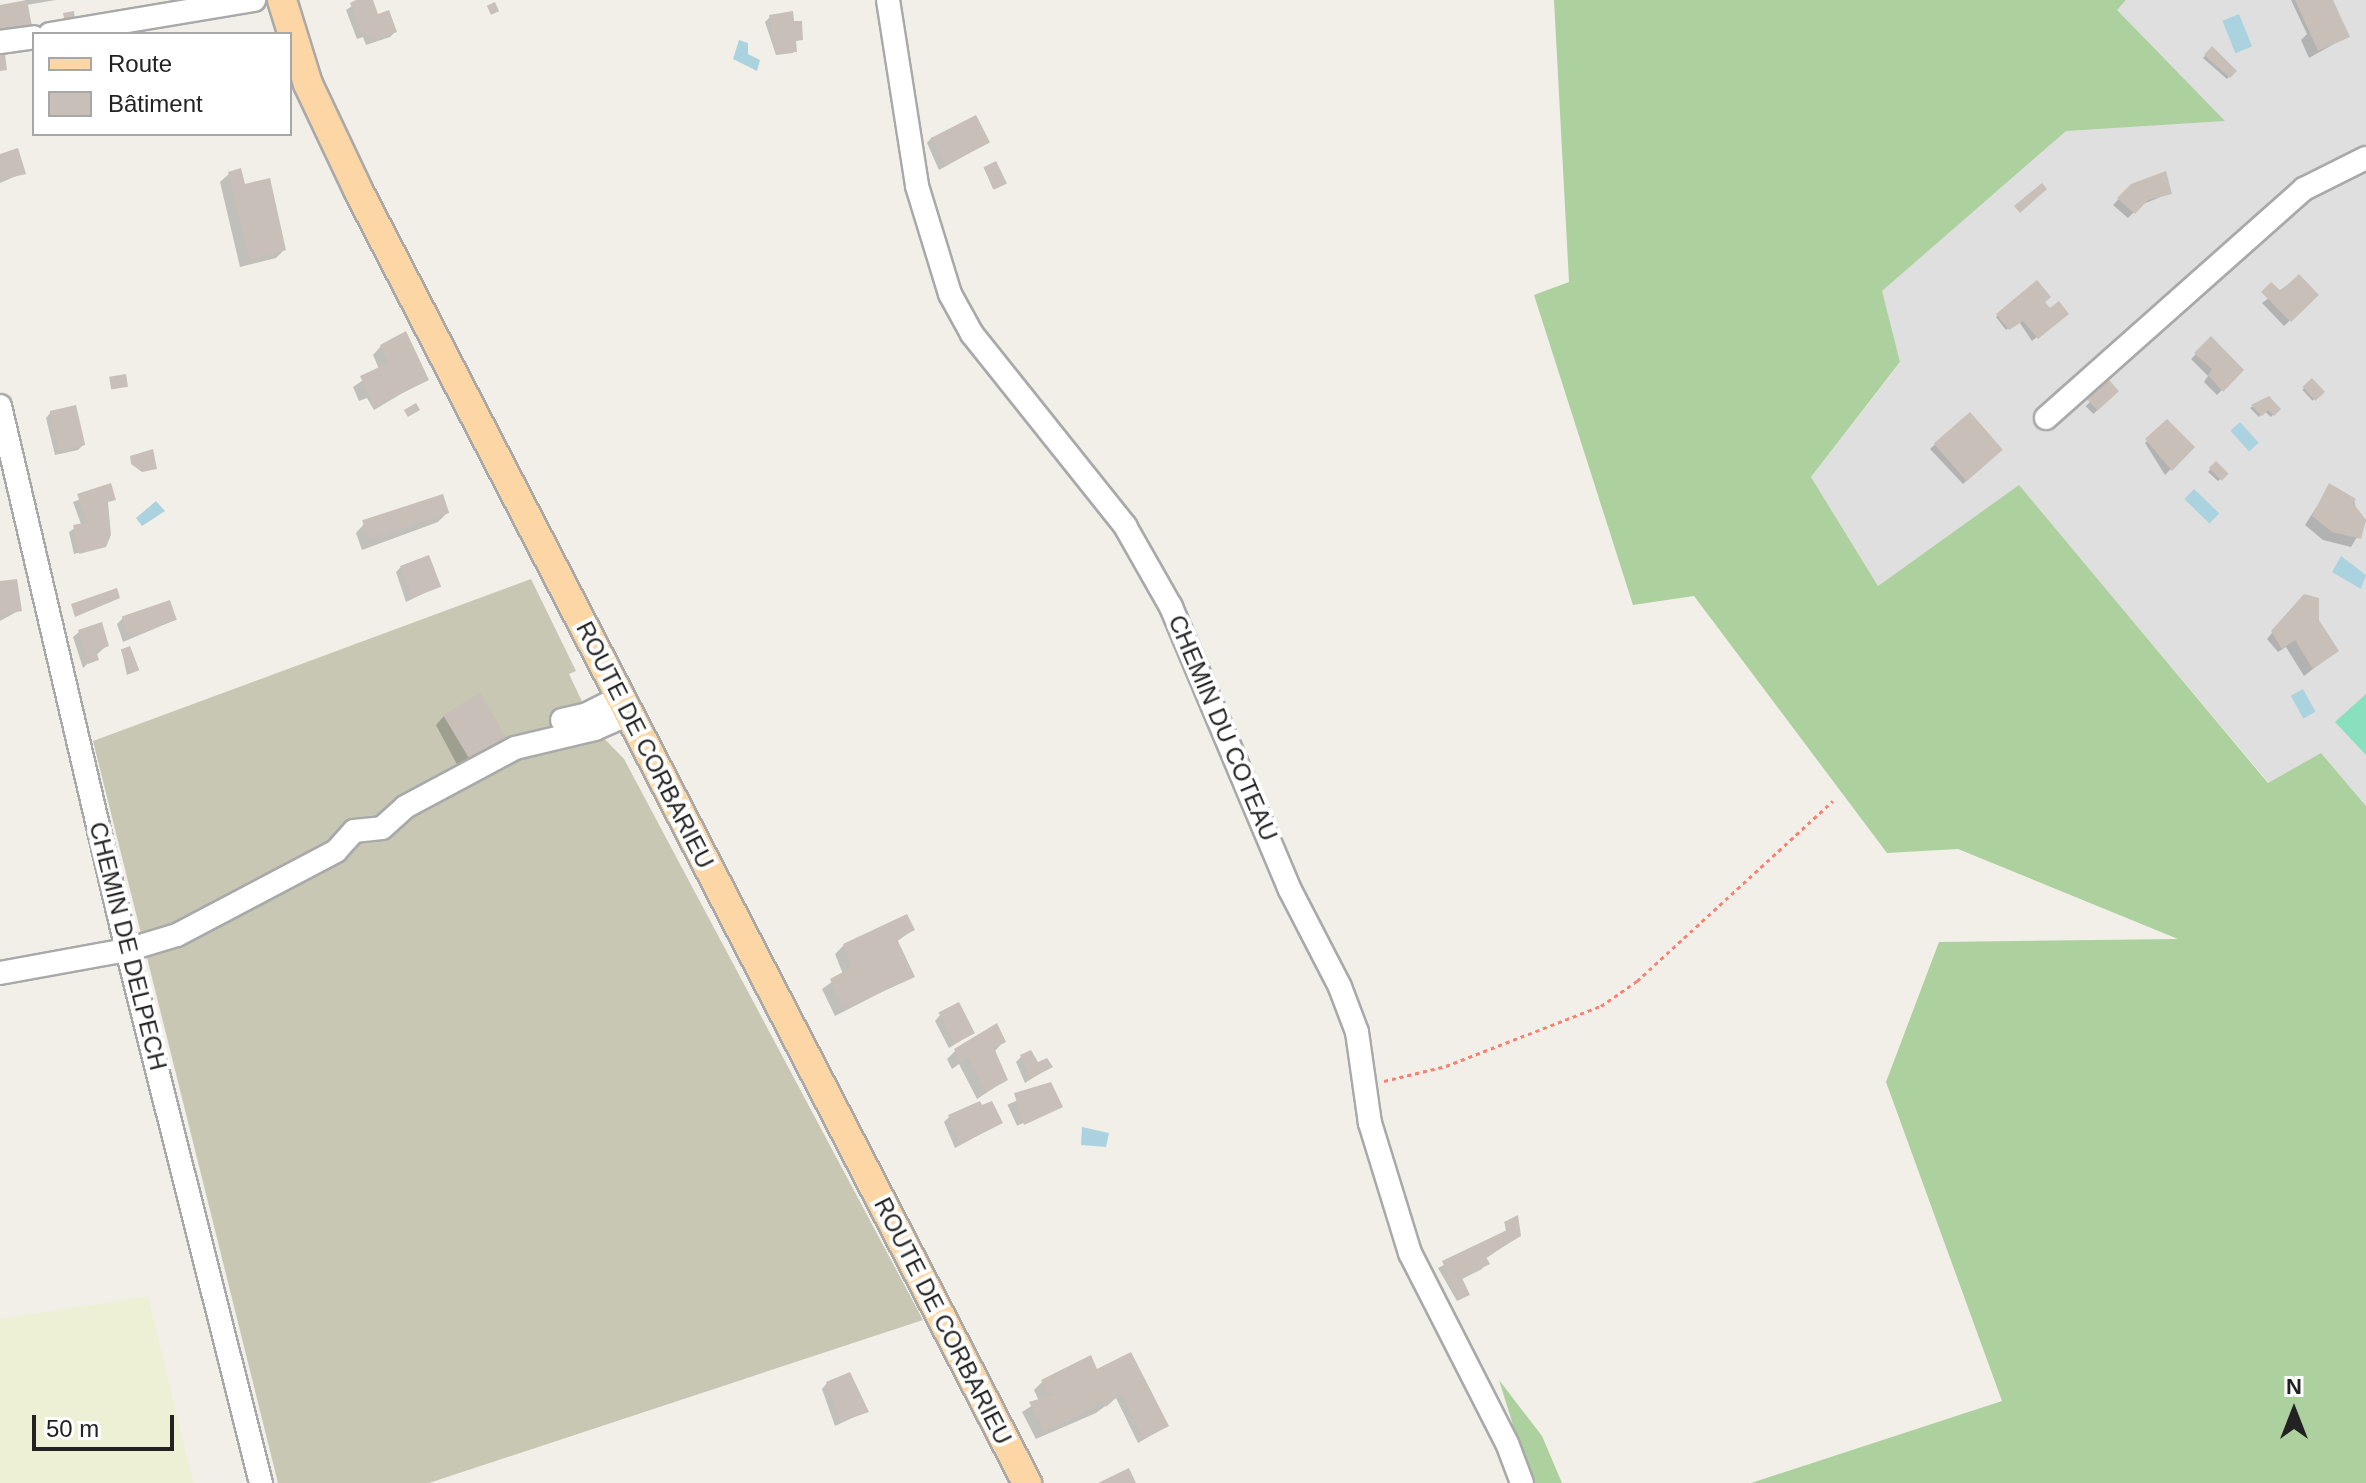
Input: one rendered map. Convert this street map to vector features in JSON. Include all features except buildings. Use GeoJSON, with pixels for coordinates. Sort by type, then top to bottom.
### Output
{"type":"FeatureCollection","features":[{"type":"Feature","properties":{"kind":"main road","name":"ROUTE DE CORBARIEU"},"geometry":{"type":"LineString","coordinates":[[282,0],[292,32]]}},
{"type":"Feature","properties":{"kind":"main road","name":"ROUTE DE CORBARIEU"},"geometry":{"type":"LineString","coordinates":[[292,32],[308,84],[338,148],[1027,1483]]}},
{"type":"Feature","properties":{"kind":"street"},"geometry":{"type":"LineString","coordinates":[[62,32],[254,0]]}},
{"type":"Feature","properties":{"kind":"street","name":"CHEMIN DU COTEAU"},"geometry":{"type":"LineString","coordinates":[[888,0],[917,186],[950,294],[972,334],[1125,526],[1171,607],[1289,888],[1340,987],[1357,1032],[1384,1178],[1410,1253],[1507,1443],[1522,1483]]}},
{"type":"Feature","properties":{"kind":"street"},"geometry":{"type":"LineString","coordinates":[[0,42],[32,37]]}},
{"type":"Feature","properties":{"kind":"street"},"geometry":{"type":"LineString","coordinates":[[2046,418],[2279,209],[2304,189],[2366,158]]}},
{"type":"Feature","properties":{"kind":"street","name":"CHEMIN DE DELPECH"},"geometry":{"type":"LineString","coordinates":[[0,406],[127,950],[261,1483]]}},
{"type":"Feature","properties":{"kind":"street"},"geometry":{"type":"LineString","coordinates":[[562,720],[624,705]]}},
{"type":"Feature","properties":{"kind":"street"},"geometry":{"type":"LineString","coordinates":[[0,973],[127,950],[177,935],[336,851],[354,831],[382,828],[405,807],[515,748],[595,729],[624,705]]}},
{"type":"Feature","properties":{"kind":"path"},"geometry":{"type":"LineString","coordinates":[[1365,1086],[1446,1066],[1601,1006],[1637,981],[1833,801]]}},
{"type":"Feature","properties":{"kind":"shaded area"},"geometry":{"type":"Polygon","coordinates":[[[2126,0],[2366,0],[2366,806],[2321,753],[2269,783],[2019,486],[1878,586],[1811,477],[1900,363],[1881,291],[2066,130],[2224,121],[2116,10],[2126,0]]]}},
{"type":"Feature","properties":{"kind":"shaded area"},"geometry":{"type":"Polygon","coordinates":[[[531,579],[576,671],[569,674],[595,729],[624,759],[923,1320],[429,1483],[278,1483],[93,741],[531,579]]]}},
{"type":"Feature","properties":{"kind":"shaded area"},"geometry":{"type":"Polygon","coordinates":[[[148,1296],[193,1483],[0,1483],[0,1319],[148,1296]]]}},
{"type":"Feature","properties":{"kind":"green space"},"geometry":{"type":"Polygon","coordinates":[[[1554,0],[2126,0],[2117,10],[2225,121],[2066,131],[1882,291],[1900,362],[1811,477],[1878,586],[2019,485],[2268,783],[2321,753],[2366,806],[2366,1483],[1751,1483],[2002,1401],[1886,1082],[1939,942],[2178,939],[1958,849],[1887,853],[1694,596],[1633,605],[1534,295],[1569,282],[1554,0]]]}},
{"type":"Feature","properties":{"kind":"green space"},"geometry":{"type":"Polygon","coordinates":[[[2366,694],[2366,755],[2335,722],[2366,694]]]}},
{"type":"Feature","properties":{"kind":"green space"},"geometry":{"type":"Polygon","coordinates":[[[1499,1380],[1542,1436],[1562,1483],[1531,1483],[1499,1380]]]}},
{"type":"Feature","properties":{"kind":"water"},"geometry":{"type":"Polygon","coordinates":[[[2239,14],[2252,46],[2235,53],[2222,21],[2239,14]]]}},
{"type":"Feature","properties":{"kind":"water"},"geometry":{"type":"Polygon","coordinates":[[[739,40],[748,43],[748,54],[760,60],[757,71],[733,59],[739,40]]]}},
{"type":"Feature","properties":{"kind":"water"},"geometry":{"type":"Polygon","coordinates":[[[2240,422],[2259,443],[2249,452],[2230,431],[2240,422]]]}},
{"type":"Feature","properties":{"kind":"water"},"geometry":{"type":"Polygon","coordinates":[[[2194,489],[2219,513],[2209,523],[2184,499],[2194,489]]]}},
{"type":"Feature","properties":{"kind":"water"},"geometry":{"type":"Polygon","coordinates":[[[156,501],[165,511],[142,526],[136,518],[156,501]]]}},
{"type":"Feature","properties":{"kind":"water"},"geometry":{"type":"Polygon","coordinates":[[[2341,556],[2366,575],[2361,589],[2332,572],[2341,556]]]}},
{"type":"Feature","properties":{"kind":"water"},"geometry":{"type":"Polygon","coordinates":[[[2303,689],[2316,712],[2303,719],[2291,696],[2303,689]]]}},
{"type":"Feature","properties":{"kind":"water"},"geometry":{"type":"Polygon","coordinates":[[[1082,1127],[1109,1133],[1106,1147],[1081,1145],[1082,1127]]]}}]}
